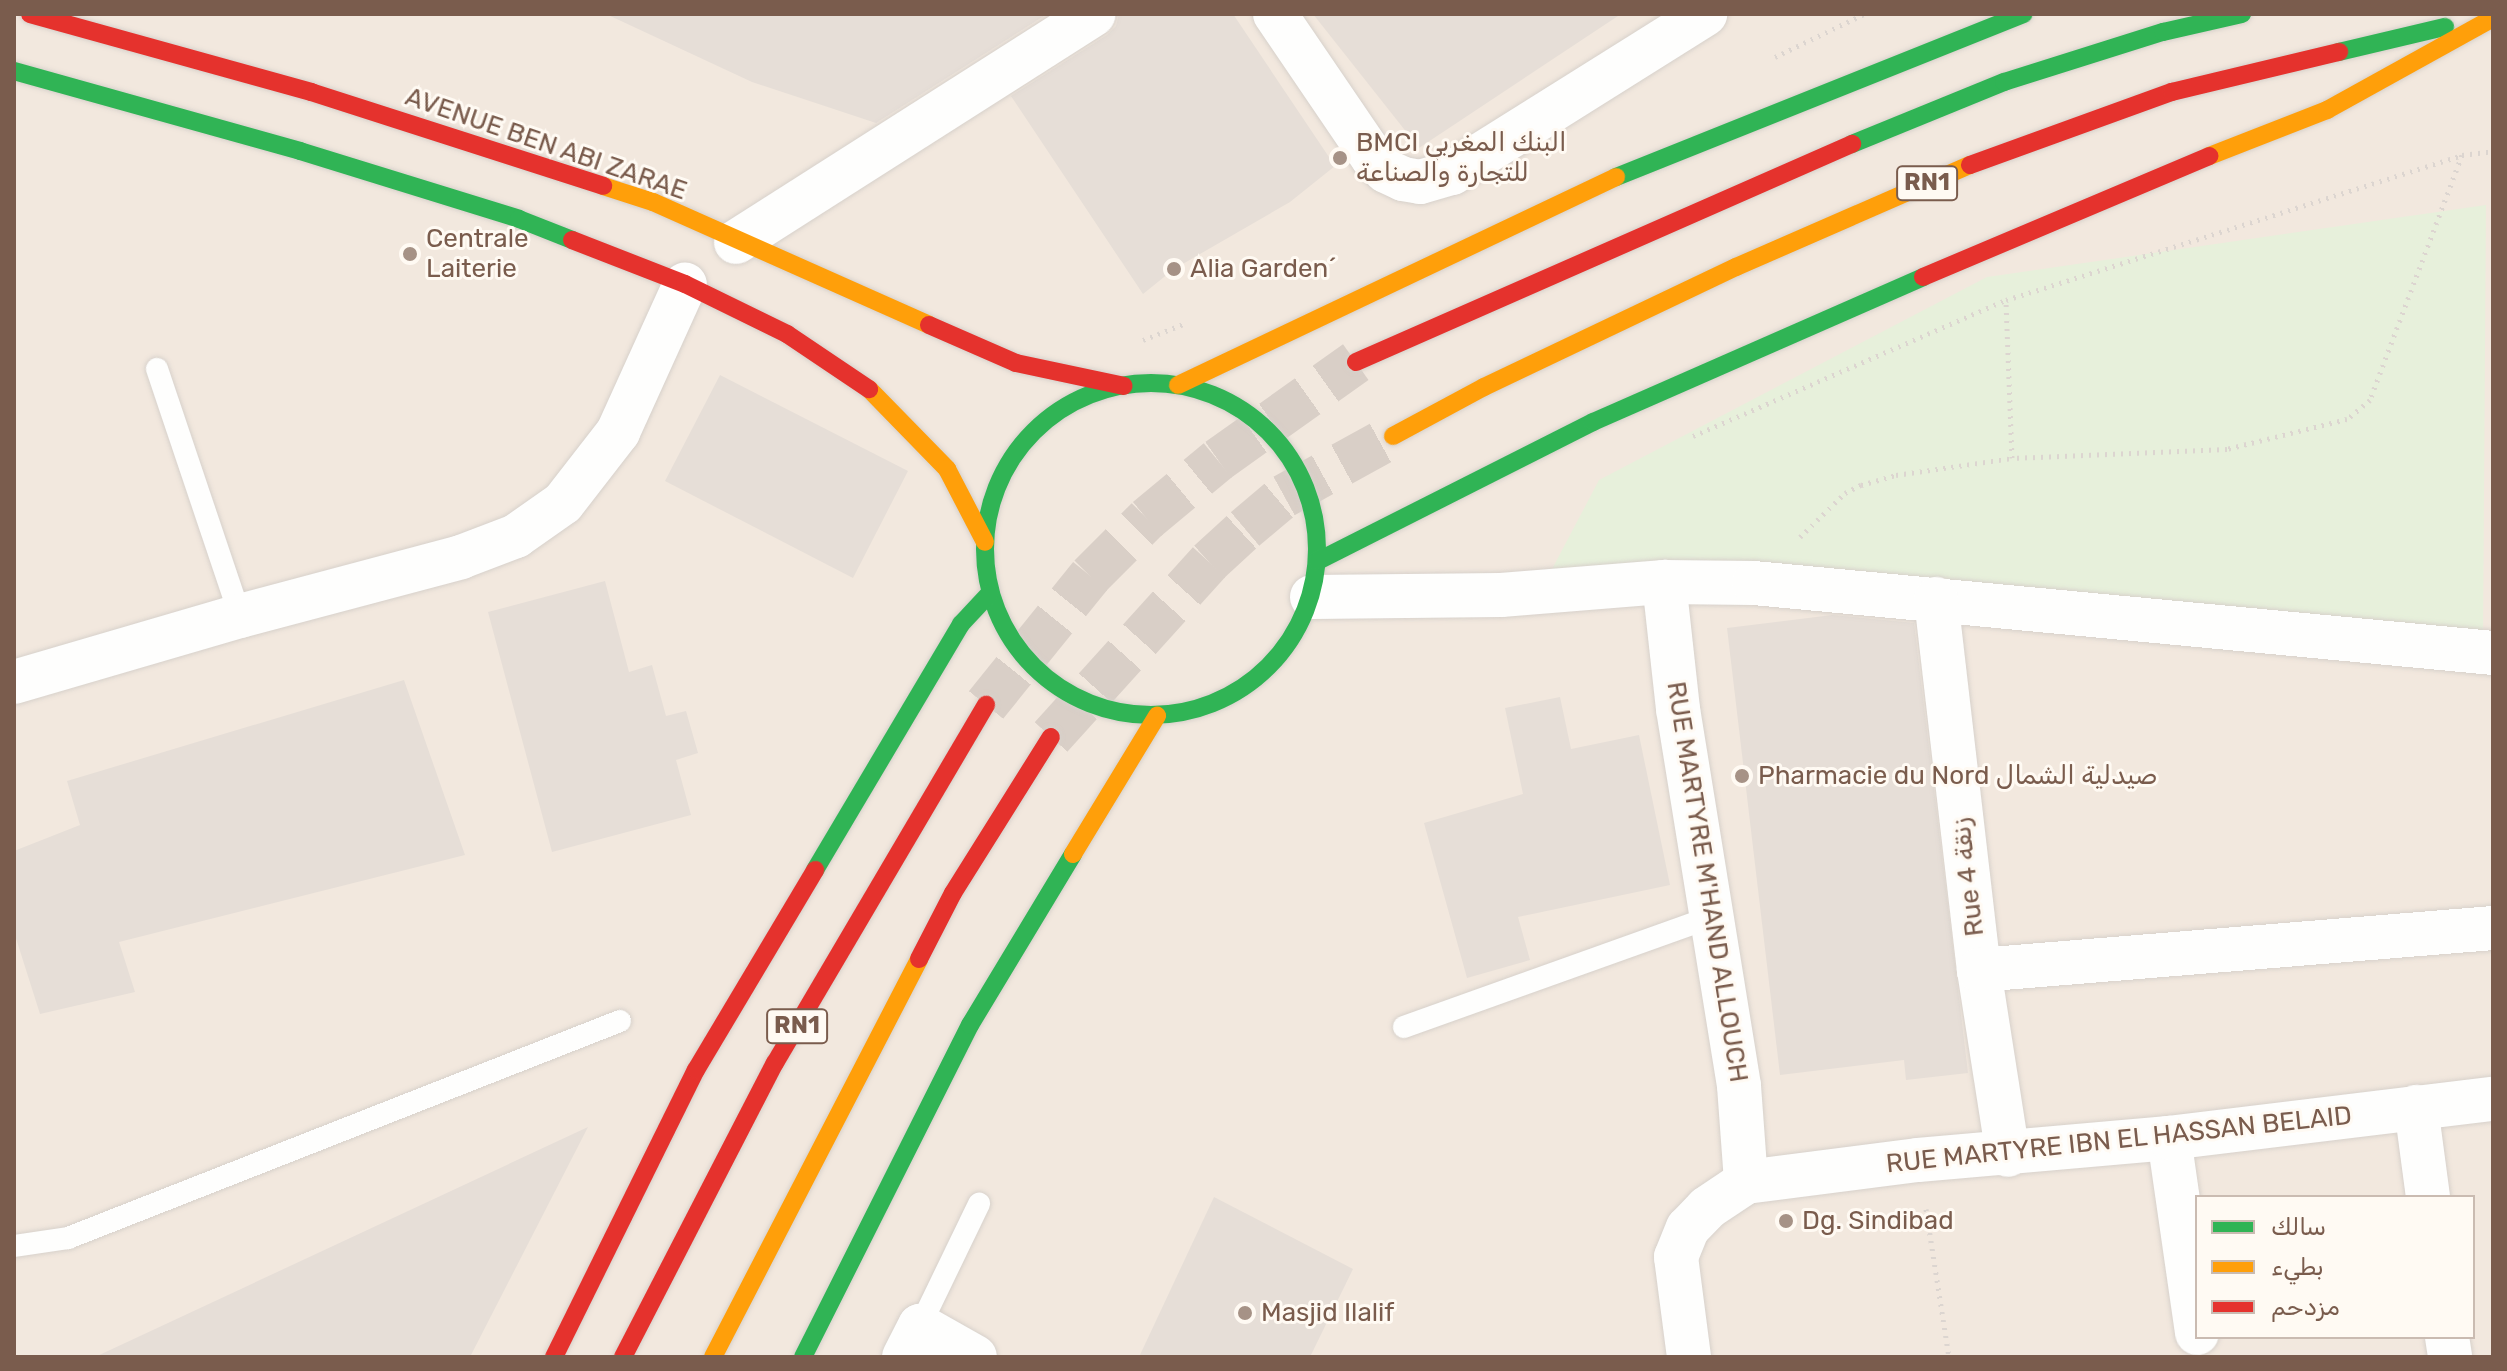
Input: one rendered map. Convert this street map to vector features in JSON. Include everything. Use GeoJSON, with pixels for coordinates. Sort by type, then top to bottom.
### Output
{"type":"FeatureCollection","features":[{"type":"Feature","properties":{"kind":"main road","name":"AVENUE BEN ABI ZARAE"},"geometry":{"type":"LineString","coordinates":[[30,14],[311,92],[653,202],[736,242],[1016,363],[1124,386]]}},
{"type":"Feature","properties":{"kind":"main road"},"geometry":{"type":"LineString","coordinates":[[1178,385],[1576,193],[2024,14]]}},
{"type":"Feature","properties":{"kind":"main road","name":"RN1"},"geometry":{"type":"LineString","coordinates":[[1356,362],[1773,177],[2004,82],[2163,32],[2242,14]]}},
{"type":"Feature","properties":{"kind":"main road"},"geometry":{"type":"LineString","coordinates":[[1315,579],[1604,417],[2124,189],[2327,110],[2493,17]]}},
{"type":"Feature","properties":{"kind":"main road","name":"RN1"},"geometry":{"type":"LineString","coordinates":[[1393,436],[1484,387],[1736,267],[2001,151],[2172,92],[2493,17]]}},
{"type":"Feature","properties":{"kind":"main road"},"geometry":{"type":"LineString","coordinates":[[14,71],[286,147],[519,219],[685,284],[787,334],[878,395],[947,469],[985,542]]}},
{"type":"Feature","properties":{"kind":"main road"},"geometry":{"type":"LineString","coordinates":[[1178,385],[1225,400],[1266,428],[1289,457],[1314,512],[1315,579],[1289,644],[1254,682],[1208,706],[1157,716],[1101,708],[1051,683],[1013,643],[990,593],[985,542],[992,497],[1012,457],[1043,424],[1081,399],[1124,386],[1178,385]]}},
{"type":"Feature","properties":{"kind":"main road"},"geometry":{"type":"LineString","coordinates":[[554,1357],[696,1070],[961,624],[990,593]]}},
{"type":"Feature","properties":{"kind":"main road","name":"RN1"},"geometry":{"type":"LineString","coordinates":[[623,1357],[775,1063],[986,705]]}},
{"type":"Feature","properties":{"kind":"main road"},"geometry":{"type":"LineString","coordinates":[[803,1357],[970,1025],[1157,716]]}},
{"type":"Feature","properties":{"kind":"main road"},"geometry":{"type":"LineString","coordinates":[[713,1357],[953,893],[1051,737]]}},
{"type":"Feature","properties":{"kind":"street"},"geometry":{"type":"LineString","coordinates":[[736,242],[1094,14]]}},
{"type":"Feature","properties":{"kind":"street"},"geometry":{"type":"LineString","coordinates":[[1275,14],[1373,158],[1386,171],[1420,182],[1452,173],[1705,14]]}},
{"type":"Feature","properties":{"kind":"street"},"geometry":{"type":"LineString","coordinates":[[14,682],[240,616],[461,557],[516,536],[563,503],[618,432],[685,284]]}},
{"type":"Feature","properties":{"kind":"street"},"geometry":{"type":"LineString","coordinates":[[1315,579],[1501,595],[1664,582],[1754,583],[2493,653]]}},
{"type":"Feature","properties":{"kind":"street","name":"RUE MARTYRE M'HAND ALLOUCH"},"geometry":{"type":"LineString","coordinates":[[1664,582],[1678,709],[1739,1086],[1746,1182]]}},
{"type":"Feature","properties":{"kind":"street","name":"Rue 4 زنقة"},"geometry":{"type":"LineString","coordinates":[[1936,599],[1979,970],[2008,1155]]}},
{"type":"Feature","properties":{"kind":"street"},"geometry":{"type":"LineString","coordinates":[[1979,970],[2493,928]]}},
{"type":"Feature","properties":{"kind":"street","name":"RUE MARTYRE IBN EL HASSAN BELAID"},"geometry":{"type":"LineString","coordinates":[[1746,1182],[1918,1160],[2008,1155],[2169,1138],[2493,1099]]}},
{"type":"Feature","properties":{"kind":"street"},"geometry":{"type":"LineString","coordinates":[[2416,1107],[2428,1195]]}},
{"type":"Feature","properties":{"kind":"street"},"geometry":{"type":"LineString","coordinates":[[2169,1138],[2195,1321]]}},
{"type":"Feature","properties":{"kind":"street"},"geometry":{"type":"LineString","coordinates":[[1689,1357],[1676,1257],[1688,1228],[1707,1208],[1746,1182]]}},
{"type":"Feature","properties":{"kind":"street"},"geometry":{"type":"LineString","coordinates":[[912,1342],[975,1357]]}},
{"type":"Feature","properties":{"kind":"lane"},"geometry":{"type":"LineString","coordinates":[[157,369],[240,616]]}},
{"type":"Feature","properties":{"kind":"lane"},"geometry":{"type":"LineString","coordinates":[[1404,1027],[1712,917]]}},
{"type":"Feature","properties":{"kind":"lane"},"geometry":{"type":"LineString","coordinates":[[14,1246],[68,1238],[620,1021]]}},
{"type":"Feature","properties":{"kind":"lane"},"geometry":{"type":"LineString","coordinates":[[912,1342],[979,1204]]}},
{"type":"Feature","properties":{"kind":"path"},"geometry":{"type":"LineString","coordinates":[[1688,438],[2006,300],[2462,155],[2493,151]]}},
{"type":"Feature","properties":{"kind":"path"},"geometry":{"type":"LineString","coordinates":[[1754,583],[1845,493],[1896,475],[2012,458],[2227,449],[2347,419],[2370,400],[2462,155]]}},
{"type":"Feature","properties":{"kind":"path"},"geometry":{"type":"LineString","coordinates":[[2006,300],[2012,458]]}},
{"type":"Feature","properties":{"kind":"path"},"geometry":{"type":"LineString","coordinates":[[1918,1160],[1949,1357]]}},
{"type":"Feature","properties":{"kind":"shaded area"},"geometry":{"type":"Polygon","coordinates":[[[14,14],[2493,14],[2493,1357],[14,1357],[14,14]]]}},
{"type":"Feature","properties":{"kind":"green space"},"geometry":{"type":"Polygon","coordinates":[[[2486,205],[2483,642],[1550,573],[1599,480],[1987,277],[2486,205]]]}},
{"type":"Feature","properties":{"kind":"building"},"geometry":{"type":"Polygon","coordinates":[[[606,14],[1047,14],[876,123],[752,82],[606,14]]]}},
{"type":"Feature","properties":{"kind":"building"},"geometry":{"type":"Polygon","coordinates":[[[1119,14],[1233,14],[1335,166],[1290,202],[1174,269],[1143,294],[1011,96],[1107,35],[1116,26],[1119,14]]]}},
{"type":"Feature","properties":{"kind":"building"},"geometry":{"type":"Polygon","coordinates":[[[1313,14],[1621,14],[1419,148],[1313,14]]]}},
{"type":"Feature","properties":{"kind":"building"},"geometry":{"type":"Polygon","coordinates":[[[720,375],[908,471],[853,578],[665,481],[720,375]]]}},
{"type":"Feature","properties":{"kind":"building"},"geometry":{"type":"Polygon","coordinates":[[[605,581],[629,672],[652,665],[666,716],[686,711],[698,753],[676,760],[691,815],[552,852],[488,612],[605,581]]]}},
{"type":"Feature","properties":{"kind":"building"},"geometry":{"type":"Polygon","coordinates":[[[1832,615],[1914,623],[1968,1073],[1906,1080],[1904,1060],[1780,1075],[1727,628],[1832,615]]]}},
{"type":"Feature","properties":{"kind":"building"},"geometry":{"type":"Polygon","coordinates":[[[404,680],[465,855],[119,942],[135,992],[40,1014],[14,932],[14,851],[80,825],[67,781],[404,680]]]}},
{"type":"Feature","properties":{"kind":"building"},"geometry":{"type":"Polygon","coordinates":[[[1560,697],[1571,749],[1639,735],[1670,885],[1518,917],[1530,960],[1467,978],[1424,823],[1523,794],[1505,708],[1560,697]]]}},
{"type":"Feature","properties":{"kind":"building"},"geometry":{"type":"Polygon","coordinates":[[[588,1127],[470,1357],[95,1357],[588,1127]]]}},
{"type":"Feature","properties":{"kind":"building","name":"Masjid Ilalif"},"geometry":{"type":"Polygon","coordinates":[[[1214,1197],[1353,1269],[1310,1357],[1139,1357],[1214,1197]]]}},
{"type":"Feature","properties":{"kind":"tunnel"},"geometry":{"type":"LineString","coordinates":[[986,705],[1090,576],[1147,519],[1218,460],[1356,362]]}},
{"type":"Feature","properties":{"kind":"tunnel"},"geometry":{"type":"LineString","coordinates":[[1051,737],[1209,562],[1245,529],[1284,496],[1393,436]]}},
{"type":"Feature","properties":{"kind":"traffic: fast"},"geometry":{"type":"LineString","coordinates":[[1616,177],[2024,14]]}},
{"type":"Feature","properties":{"kind":"traffic: fast"},"geometry":{"type":"LineString","coordinates":[[1852,144],[2004,82],[2163,32],[2242,14]]}},
{"type":"Feature","properties":{"kind":"traffic: fast"},"geometry":{"type":"LineString","coordinates":[[2339,52],[2445,27]]}},
{"type":"Feature","properties":{"kind":"traffic: fast"},"geometry":{"type":"LineString","coordinates":[[14,71],[300,151],[519,219],[572,240]]}},
{"type":"Feature","properties":{"kind":"traffic: fast"},"geometry":{"type":"LineString","coordinates":[[1318,561],[1593,422],[1923,277]]}},
{"type":"Feature","properties":{"kind":"traffic: fast"},"geometry":{"type":"LineString","coordinates":[[1151,383],[1183,387],[1214,396],[1243,411],[1268,432],[1289,457],[1304,486],[1313,517],[1317,549],[1313,581],[1304,612],[1289,641],[1268,666],[1243,687],[1214,702],[1183,711],[1151,715],[1119,711],[1088,702],[1059,687],[1034,666],[1013,641],[998,612],[989,581],[985,549],[989,517],[998,486],[1013,457],[1034,432],[1059,411],[1088,396],[1119,387],[1151,383]]}},
{"type":"Feature","properties":{"kind":"traffic: fast"},"geometry":{"type":"LineString","coordinates":[[815,870],[961,624],[990,593]]}},
{"type":"Feature","properties":{"kind":"traffic: fast"},"geometry":{"type":"LineString","coordinates":[[803,1357],[970,1025],[1073,854]]}},
{"type":"Feature","properties":{"kind":"traffic: slow"},"geometry":{"type":"LineString","coordinates":[[2209,156],[2327,110],[2493,18]]}},
{"type":"Feature","properties":{"kind":"traffic: slow"},"geometry":{"type":"LineString","coordinates":[[1393,436],[1484,387],[1736,267],[1970,165]]}},
{"type":"Feature","properties":{"kind":"traffic: slow"},"geometry":{"type":"LineString","coordinates":[[1178,385],[1616,177]]}},
{"type":"Feature","properties":{"kind":"traffic: slow"},"geometry":{"type":"LineString","coordinates":[[603,186],[653,202],[929,325]]}},
{"type":"Feature","properties":{"kind":"traffic: slow"},"geometry":{"type":"LineString","coordinates":[[869,389],[947,469],[985,542]]}},
{"type":"Feature","properties":{"kind":"traffic: slow"},"geometry":{"type":"LineString","coordinates":[[1073,854],[1157,716]]}},
{"type":"Feature","properties":{"kind":"traffic: slow"},"geometry":{"type":"LineString","coordinates":[[713,1357],[919,959]]}},
{"type":"Feature","properties":{"kind":"traffic: jam"},"geometry":{"type":"LineString","coordinates":[[30,14],[311,92],[603,186]]}},
{"type":"Feature","properties":{"kind":"traffic: jam"},"geometry":{"type":"LineString","coordinates":[[1970,165],[2172,92],[2339,52]]}},
{"type":"Feature","properties":{"kind":"traffic: jam"},"geometry":{"type":"LineString","coordinates":[[1356,362],[1852,144]]}},
{"type":"Feature","properties":{"kind":"traffic: jam"},"geometry":{"type":"LineString","coordinates":[[1923,277],[2209,156]]}},
{"type":"Feature","properties":{"kind":"traffic: jam"},"geometry":{"type":"LineString","coordinates":[[572,240],[685,284],[787,334],[869,389]]}},
{"type":"Feature","properties":{"kind":"traffic: jam"},"geometry":{"type":"LineString","coordinates":[[929,325],[1016,363],[1124,386]]}},
{"type":"Feature","properties":{"kind":"traffic: jam"},"geometry":{"type":"LineString","coordinates":[[623,1357],[775,1063],[986,705]]}},
{"type":"Feature","properties":{"kind":"traffic: jam"},"geometry":{"type":"LineString","coordinates":[[919,959],[953,893],[1051,737]]}},
{"type":"Feature","properties":{"kind":"traffic: jam"},"geometry":{"type":"LineString","coordinates":[[554,1357],[696,1070],[815,870]]}},
{"type":"Feature","properties":{"kind":"place","name":"BMCI البنك المغربي للتجارة والصناعة"},"geometry":{"type":"Point","coordinates":[1340,158]}},
{"type":"Feature","properties":{"kind":"place","name":"Centrale Laiterie"},"geometry":{"type":"Point","coordinates":[410,254]}},
{"type":"Feature","properties":{"kind":"place","name":"Alia Garden´"},"geometry":{"type":"Point","coordinates":[1174,269]}},
{"type":"Feature","properties":{"kind":"place","name":"Pharmacie du Nord صيدلية الشمال"},"geometry":{"type":"Point","coordinates":[1742,776]}},
{"type":"Feature","properties":{"kind":"place","name":"Dg. Sindibad"},"geometry":{"type":"Point","coordinates":[1786,1221]}},
{"type":"Feature","properties":{"kind":"place","name":"Masjid Ilalif"},"geometry":{"type":"Point","coordinates":[1245,1313]}}]}
